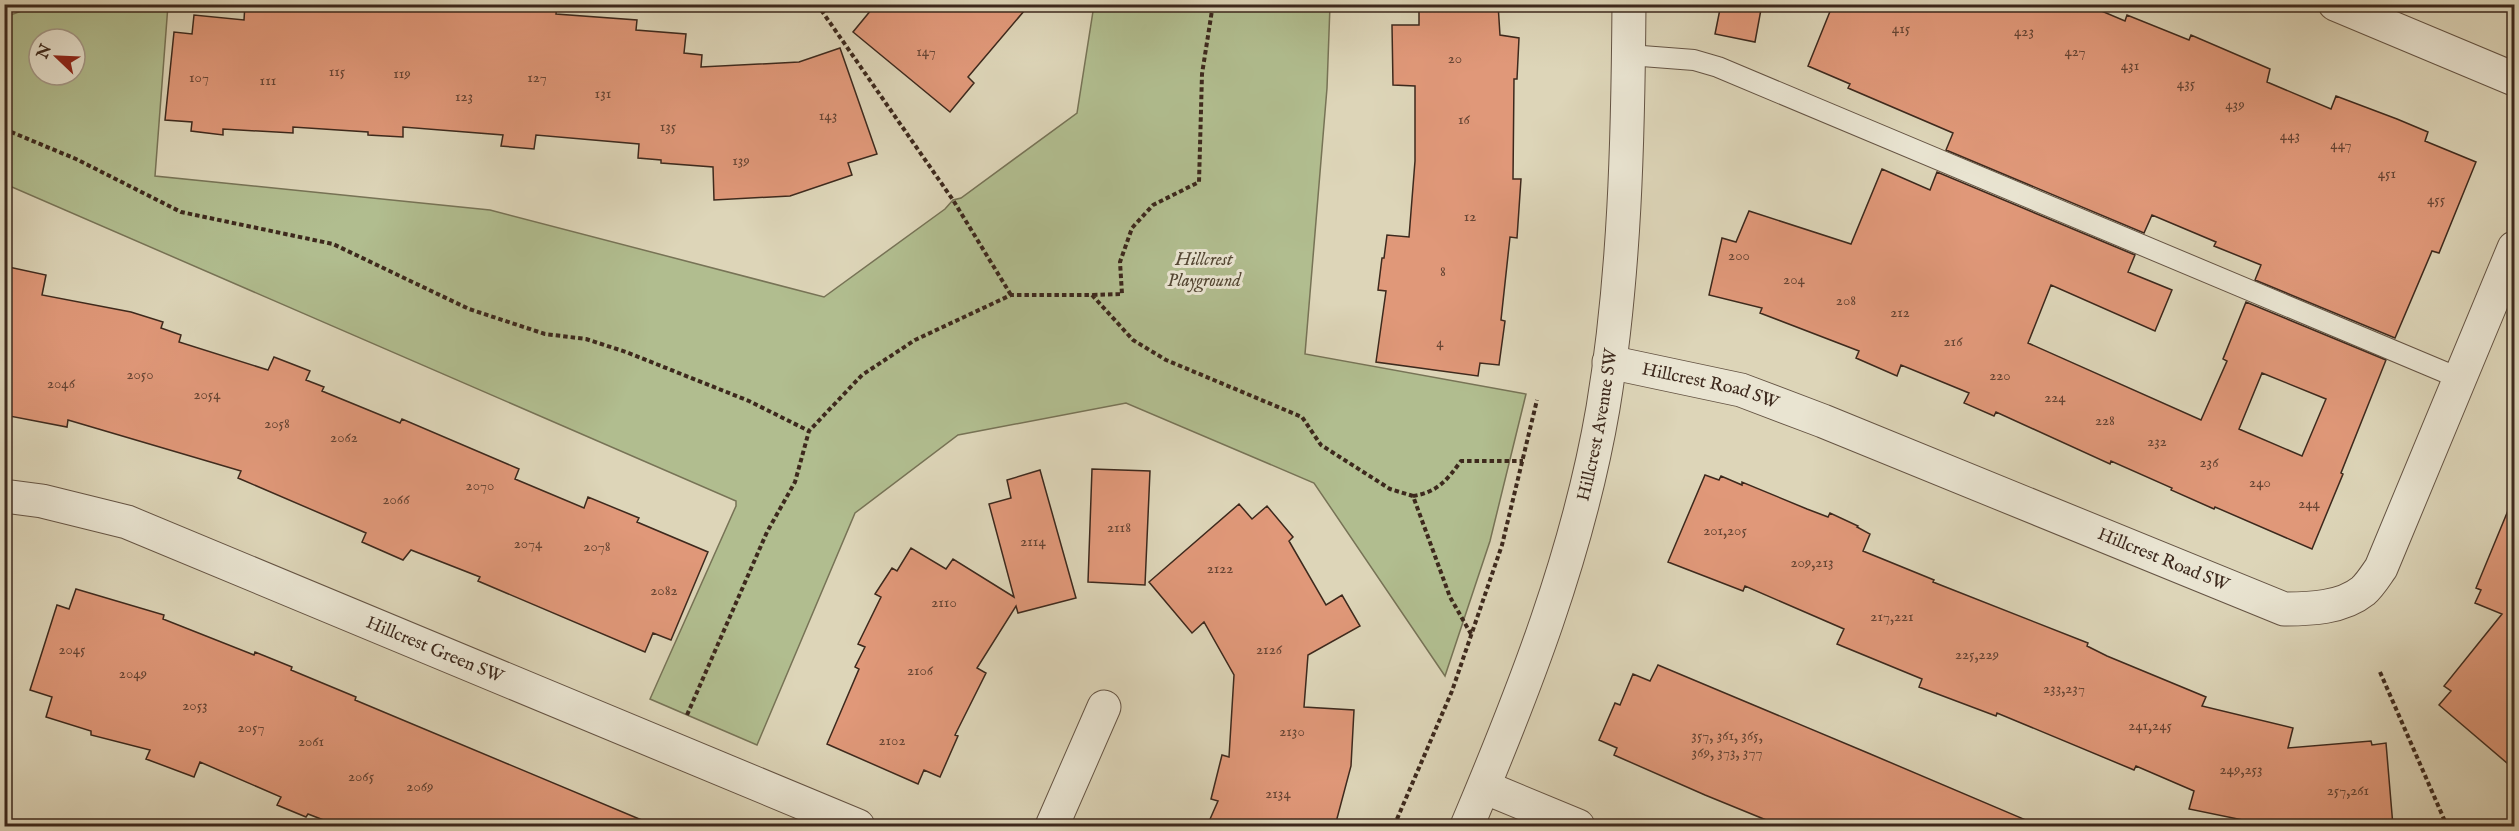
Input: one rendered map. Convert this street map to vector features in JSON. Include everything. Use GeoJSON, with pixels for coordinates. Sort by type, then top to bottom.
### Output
{"type":"FeatureCollection","features":[{"type":"Feature","properties":{"kind":"street","name":"Hillcrest Avenue SW"},"geometry":{"type":"LineString","coordinates":[[1467,826],[1539,648],[1570,553],[1602,410],[1624,210],[1629,4]]}},
{"type":"Feature","properties":{"kind":"street"},"geometry":{"type":"LineString","coordinates":[[2335,4],[2514,79]]}},
{"type":"Feature","properties":{"kind":"street","name":"Hillcrest Road SW"},"geometry":{"type":"LineString","coordinates":[[1609,362],[1740,390],[1823,421],[2284,609],[2312,609],[2344,601],[2364,590],[2381,568],[2514,248]]}},
{"type":"Feature","properties":{"kind":"street","name":"Hillcrest Green SW"},"geometry":{"type":"LineString","coordinates":[[4,496],[42,501],[127,522],[858,826]]}},
{"type":"Feature","properties":{"kind":"street"},"geometry":{"type":"LineString","coordinates":[[1052,826],[1104,708]]}},
{"type":"Feature","properties":{"kind":"street"},"geometry":{"type":"LineString","coordinates":[[1484,787],[1578,826]]}},
{"type":"Feature","properties":{"kind":"lane"},"geometry":{"type":"LineString","coordinates":[[1629,56],[1694,60],[1718,68],[2461,379]]}},
{"type":"Feature","properties":{"kind":"path"},"geometry":{"type":"LineString","coordinates":[[817,4],[953,200],[1011,296]]}},
{"type":"Feature","properties":{"kind":"path"},"geometry":{"type":"LineString","coordinates":[[686,718],[767,532],[795,482],[809,431],[862,375],[915,340],[1011,296],[1122,294],[1120,262],[1132,228],[1153,205],[1199,182],[1202,74],[1213,4]]}},
{"type":"Feature","properties":{"kind":"path"},"geometry":{"type":"LineString","coordinates":[[4,129],[76,159],[181,212],[333,244],[470,309],[545,334],[586,339],[626,352],[749,401],[809,431]]}},
{"type":"Feature","properties":{"kind":"path"},"geometry":{"type":"LineString","coordinates":[[1092,295],[1133,340],[1166,360],[1302,417],[1321,445],[1390,489],[1413,496],[1430,493],[1449,477],[1461,461],[1523,460]]}},
{"type":"Feature","properties":{"kind":"path"},"geometry":{"type":"LineString","coordinates":[[1394,826],[1452,691],[1502,545],[1537,400]]}},
{"type":"Feature","properties":{"kind":"path"},"geometry":{"type":"LineString","coordinates":[[1413,496],[1450,597],[1471,634]]}},
{"type":"Feature","properties":{"kind":"path"},"geometry":{"type":"LineString","coordinates":[[2380,672],[2447,826]]}},
{"type":"Feature","properties":{"kind":"green space","name":"Hillcrest Playground"},"geometry":{"type":"Polygon","coordinates":[[[40,4],[168,5],[155,176],[490,210],[824,297],[945,209],[953,200],[961,198],[1077,113],[1094,5],[1330,5],[1327,88],[1305,354],[1526,394],[1490,541],[1445,676],[1314,483],[1126,403],[958,435],[855,513],[757,745],[650,699],[736,506],[736,501],[5,184],[5,17],[40,4]]]}},
{"type":"Feature","properties":{"kind":"building"},"geometry":{"type":"Polygon","coordinates":[[[245,4],[324,11],[325,4],[557,4],[556,14],[637,20],[636,30],[686,34],[684,53],[702,55],[701,67],[799,62],[840,48],[877,154],[848,163],[852,175],[790,196],[714,200],[713,167],[661,163],[661,160],[638,158],[639,144],[536,135],[534,149],[501,146],[503,135],[403,127],[403,137],[368,135],[368,132],[293,127],[293,133],[223,129],[223,135],[191,131],[192,122],[165,120],[174,32],[192,34],[194,15],[244,20],[245,4]]]}},
{"type":"Feature","properties":{"kind":"building"},"geometry":{"type":"Polygon","coordinates":[[[876,4],[1030,4],[968,77],[974,83],[950,112],[853,32],[876,4]]]}},
{"type":"Feature","properties":{"kind":"building"},"geometry":{"type":"Polygon","coordinates":[[[1419,4],[1498,4],[1500,35],[1519,38],[1517,79],[1514,79],[1513,179],[1521,179],[1517,238],[1510,237],[1501,320],[1505,321],[1499,365],[1480,363],[1478,376],[1376,362],[1386,291],[1378,290],[1382,258],[1384,258],[1387,235],[1409,237],[1415,161],[1415,86],[1393,85],[1392,25],[1419,25],[1419,4]]]}},
{"type":"Feature","properties":{"kind":"building"},"geometry":{"type":"Polygon","coordinates":[[[1721,4],[1762,4],[1755,42],[1715,34],[1721,4]]]}},
{"type":"Feature","properties":{"kind":"building"},"geometry":{"type":"Polygon","coordinates":[[[1833,4],[2085,4],[2125,21],[2127,15],[2189,40],[2191,35],[2270,69],[2267,82],[2331,109],[2336,96],[2397,119],[2428,132],[2425,141],[2476,162],[2439,253],[2432,251],[2395,338],[2255,280],[2261,265],[2214,246],[2216,242],[2152,215],[2144,233],[1946,150],[1953,133],[1848,88],[1850,84],[1808,66],[1833,4]]]}},
{"type":"Feature","properties":{"kind":"building"},"geometry":{"type":"Polygon","coordinates":[[[1882,169],[1930,190],[1937,172],[2135,255],[2128,272],[2172,290],[2155,331],[2051,285],[2028,343],[2201,420],[2227,361],[2223,359],[2246,302],[2386,360],[2312,549],[2215,507],[2214,509],[2111,461],[2110,464],[1996,412],[1994,416],[1964,403],[1969,393],[1901,365],[1897,376],[1856,358],[1859,351],[1760,313],[1762,308],[1709,295],[1722,238],[1736,242],[1749,211],[1851,244],[1882,169]],[[2262,373],[2239,429],[2302,456],[2326,399],[2262,373]]]}},
{"type":"Feature","properties":{"kind":"building"},"geometry":{"type":"Polygon","coordinates":[[[4,266],[46,275],[42,295],[131,312],[163,322],[161,328],[181,335],[179,342],[268,370],[274,357],[310,371],[306,380],[324,387],[322,391],[400,423],[402,419],[519,469],[515,479],[584,508],[588,497],[639,518],[637,522],[708,552],[671,640],[653,633],[645,652],[478,581],[480,577],[411,550],[403,560],[362,542],[366,533],[238,478],[241,471],[68,420],[67,427],[4,415],[4,266]]]}},
{"type":"Feature","properties":{"kind":"building"},"geometry":{"type":"Polygon","coordinates":[[[1092,469],[1150,471],[1145,585],[1088,582],[1092,469]]]}},
{"type":"Feature","properties":{"kind":"building"},"geometry":{"type":"Polygon","coordinates":[[[1040,470],[1076,598],[1018,613],[1016,606],[977,668],[986,673],[955,735],[958,736],[940,777],[924,770],[918,784],[827,744],[859,669],[855,667],[865,647],[858,644],[881,597],[875,594],[892,568],[897,571],[911,548],[946,569],[953,559],[1014,597],[989,504],[1011,498],[1007,480],[1040,470]]]}},
{"type":"Feature","properties":{"kind":"building"},"geometry":{"type":"Polygon","coordinates":[[[1705,475],[1719,480],[1721,476],[1742,485],[1742,482],[1828,517],[1830,513],[1858,526],[1870,534],[1863,551],[1934,580],[1933,582],[2088,643],[2087,646],[2107,656],[2206,697],[2202,706],[2293,728],[2288,748],[2371,741],[2372,745],[2386,743],[2393,826],[2272,826],[2189,809],[2194,791],[2136,766],[2134,770],[1997,713],[1996,716],[1919,687],[1922,679],[1837,644],[1844,629],[1745,586],[1743,591],[1668,562],[1705,475]]]}},
{"type":"Feature","properties":{"kind":"building"},"geometry":{"type":"Polygon","coordinates":[[[2514,496],[2514,769],[2439,705],[2451,691],[2444,686],[2502,614],[2475,603],[2481,590],[2476,588],[2514,496]]]}},
{"type":"Feature","properties":{"kind":"building"},"geometry":{"type":"Polygon","coordinates":[[[1239,504],[1252,519],[1267,506],[1293,537],[1289,541],[1326,605],[1342,595],[1360,626],[1308,655],[1304,707],[1354,710],[1351,766],[1335,826],[1207,826],[1218,801],[1211,799],[1222,755],[1229,757],[1234,675],[1204,622],[1192,633],[1149,582],[1239,504]]]}},
{"type":"Feature","properties":{"kind":"building"},"geometry":{"type":"Polygon","coordinates":[[[76,589],[164,615],[163,619],[254,655],[255,652],[292,667],[291,670],[356,697],[355,700],[656,826],[339,826],[308,814],[306,817],[277,805],[281,797],[200,762],[194,777],[146,759],[150,750],[91,735],[91,731],[46,717],[52,697],[30,690],[57,605],[69,609],[76,589]]]}},
{"type":"Feature","properties":{"kind":"building"},"geometry":{"type":"Polygon","coordinates":[[[1658,665],[2040,826],[1781,826],[1705,795],[1614,755],[1617,748],[1599,740],[1615,703],[1620,705],[1633,674],[1650,681],[1658,665]]]}}]}
